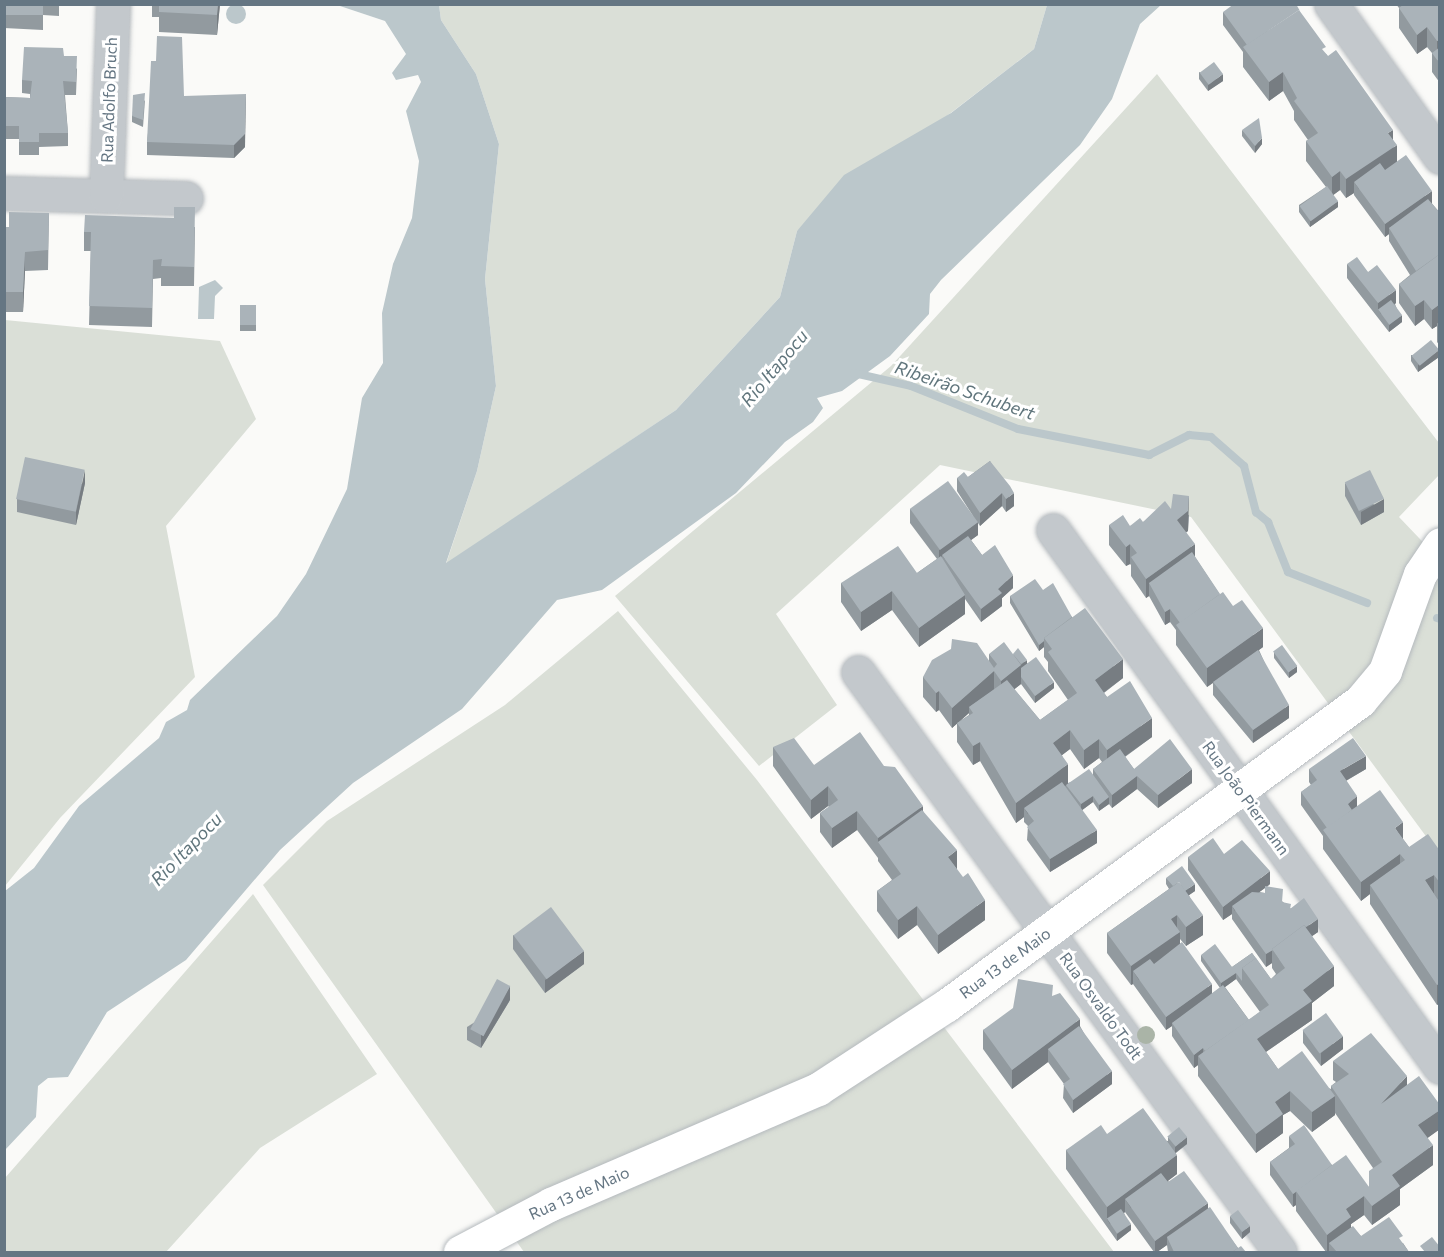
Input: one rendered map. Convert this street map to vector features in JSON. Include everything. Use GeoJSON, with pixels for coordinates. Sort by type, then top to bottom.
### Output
{"type":"FeatureCollection","features":[{"type":"Feature","properties":{"kind":"main road","name":"Rua 13 de Maio"},"geometry":{"type":"LineString","coordinates":[[460,1252],[551,1204],[844,1075],[1047,932],[1325,730],[1371,688],[1394,651],[1420,574],[1440,544]]}},
{"type":"Feature","properties":{"kind":"street","name":"Rua Adolfo Bruch"},"geometry":{"type":"LineString","coordinates":[[106,196],[113,4]]}},
{"type":"Feature","properties":{"kind":"street"},"geometry":{"type":"LineString","coordinates":[[1331,4],[1440,156]]}},
{"type":"Feature","properties":{"kind":"street"},"geometry":{"type":"LineString","coordinates":[[4,193],[186,198]]}},
{"type":"Feature","properties":{"kind":"street","name":"Rua João Piermann"},"geometry":{"type":"LineString","coordinates":[[1053,530],[1440,1067]]}},
{"type":"Feature","properties":{"kind":"street","name":"Rua Osvaldo Todt"},"geometry":{"type":"LineString","coordinates":[[858,672],[1280,1252]]}},
{"type":"Feature","properties":{"kind":"shaded area"},"geometry":{"type":"Polygon","coordinates":[[[439,5],[1047,5],[1034,49],[797,231],[780,297],[676,410],[446,564],[477,471],[496,386],[485,279],[499,144],[476,74],[441,20],[439,5]]]}},
{"type":"Feature","properties":{"kind":"shaded area"},"geometry":{"type":"Polygon","coordinates":[[[1157,74],[1439,443],[1439,475],[1399,517],[1439,559],[1439,854],[1191,517],[940,465],[776,614],[837,705],[759,766],[615,596],[891,366],[1157,74]]]}},
{"type":"Feature","properties":{"kind":"shaded area"},"geometry":{"type":"Polygon","coordinates":[[[5,320],[220,341],[256,419],[166,526],[195,677],[60,818],[5,886],[5,320]]]}},
{"type":"Feature","properties":{"kind":"shaded area"},"geometry":{"type":"Polygon","coordinates":[[[618,611],[757,780],[1114,1252],[524,1252],[263,885],[327,821],[505,705],[618,611]]]}},
{"type":"Feature","properties":{"kind":"shaded area"},"geometry":{"type":"Polygon","coordinates":[[[253,894],[377,1074],[260,1148],[166,1252],[5,1252],[5,1178],[253,894]]]}},
{"type":"Feature","properties":{"kind":"water"},"geometry":{"type":"Polygon","coordinates":[[[232,4],[240,4],[246,10],[246,18],[240,24],[232,24],[226,18],[226,10],[232,4]]]}},
{"type":"Feature","properties":{"kind":"water","name":"Rio Itapocu"},"geometry":{"type":"Polygon","coordinates":[[[337,5],[439,5],[441,20],[476,74],[499,144],[485,279],[496,386],[477,471],[446,563],[676,410],[780,297],[797,231],[844,175],[951,113],[1034,49],[1047,5],[1161,5],[1140,24],[1112,99],[1080,145],[941,280],[930,294],[929,314],[890,356],[842,391],[817,398],[823,408],[813,422],[785,442],[736,493],[602,590],[557,600],[462,709],[353,783],[280,850],[186,960],[107,1012],[68,1077],[48,1078],[38,1086],[36,1117],[5,1150],[5,891],[34,868],[79,806],[159,738],[166,722],[187,710],[190,700],[277,616],[306,574],[347,489],[362,398],[383,363],[382,313],[393,264],[412,218],[419,161],[406,111],[421,82],[418,75],[396,80],[392,73],[406,54],[385,21],[337,5]]]}},
{"type":"Feature","properties":{"kind":"water"},"geometry":{"type":"Polygon","coordinates":[[[215,280],[223,288],[215,296],[214,319],[198,319],[199,287],[215,280]]]}},
{"type":"Feature","properties":{"kind":"building"},"geometry":{"type":"Polygon","coordinates":[[[4,4],[43,4],[43,15],[4,15],[4,4]]]}},
{"type":"Feature","properties":{"kind":"building"},"geometry":{"type":"Polygon","coordinates":[[[159,4],[218,4],[217,15],[159,12],[159,4]]]}},
{"type":"Feature","properties":{"kind":"building"},"geometry":{"type":"Polygon","coordinates":[[[1234,4],[1296,4],[1300,11],[1247,45],[1223,12],[1234,4]]]}},
{"type":"Feature","properties":{"kind":"building"},"geometry":{"type":"Polygon","coordinates":[[[1404,4],[1440,4],[1440,40],[1437,41],[1427,27],[1417,35],[1399,8],[1404,4]]]}},
{"type":"Feature","properties":{"kind":"building"},"geometry":{"type":"Polygon","coordinates":[[[1299,10],[1326,47],[1322,49],[1328,56],[1336,50],[1393,130],[1388,133],[1397,145],[1346,179],[1340,171],[1332,177],[1306,141],[1318,133],[1294,101],[1297,98],[1283,72],[1269,82],[1243,47],[1299,10]]]}},
{"type":"Feature","properties":{"kind":"building"},"geometry":{"type":"Polygon","coordinates":[[[157,36],[182,37],[184,96],[246,94],[245,134],[234,145],[147,142],[151,61],[156,61],[157,36]]]}},
{"type":"Feature","properties":{"kind":"building"},"geometry":{"type":"Polygon","coordinates":[[[24,47],[63,48],[64,56],[77,56],[76,82],[63,81],[68,133],[39,133],[39,142],[19,142],[19,126],[4,126],[4,97],[30,98],[32,81],[22,80],[24,47]]]}},
{"type":"Feature","properties":{"kind":"building"},"geometry":{"type":"Polygon","coordinates":[[[1440,47],[1440,64],[1432,53],[1440,47]]]}},
{"type":"Feature","properties":{"kind":"building"},"geometry":{"type":"Polygon","coordinates":[[[1214,62],[1223,74],[1209,85],[1200,73],[1214,62]]]}},
{"type":"Feature","properties":{"kind":"building"},"geometry":{"type":"Polygon","coordinates":[[[145,93],[143,120],[132,116],[133,95],[145,93]]]}},
{"type":"Feature","properties":{"kind":"building"},"geometry":{"type":"Polygon","coordinates":[[[1259,118],[1262,138],[1255,146],[1242,130],[1259,118]]]}},
{"type":"Feature","properties":{"kind":"building"},"geometry":{"type":"Polygon","coordinates":[[[1406,155],[1432,191],[1385,224],[1354,182],[1380,163],[1385,170],[1406,155]]]}},
{"type":"Feature","properties":{"kind":"building"},"geometry":{"type":"Polygon","coordinates":[[[1327,186],[1338,201],[1311,221],[1299,206],[1327,186]]]}},
{"type":"Feature","properties":{"kind":"building"},"geometry":{"type":"Polygon","coordinates":[[[1428,199],[1440,213],[1440,254],[1416,271],[1389,228],[1428,199]]]}},
{"type":"Feature","properties":{"kind":"building"},"geometry":{"type":"Polygon","coordinates":[[[174,207],[195,207],[194,267],[161,266],[162,259],[153,260],[152,308],[89,306],[91,232],[84,232],[85,215],[174,218],[174,207]]]}},
{"type":"Feature","properties":{"kind":"building"},"geometry":{"type":"Polygon","coordinates":[[[9,212],[49,213],[48,250],[25,252],[23,292],[4,292],[4,227],[9,227],[9,212]]]}},
{"type":"Feature","properties":{"kind":"building"},"geometry":{"type":"Polygon","coordinates":[[[1440,254],[1440,304],[1432,310],[1424,300],[1415,306],[1399,284],[1440,254]]]}},
{"type":"Feature","properties":{"kind":"building"},"geometry":{"type":"Polygon","coordinates":[[[1357,257],[1368,272],[1377,265],[1396,290],[1378,303],[1347,264],[1357,257]]]}},
{"type":"Feature","properties":{"kind":"building"},"geometry":{"type":"Polygon","coordinates":[[[1391,300],[1402,315],[1389,325],[1378,309],[1391,300]]]}},
{"type":"Feature","properties":{"kind":"building"},"geometry":{"type":"Polygon","coordinates":[[[240,305],[256,305],[256,325],[240,325],[240,305]]]}},
{"type":"Feature","properties":{"kind":"building"},"geometry":{"type":"Polygon","coordinates":[[[1431,340],[1439,350],[1420,366],[1412,356],[1431,340]]]}},
{"type":"Feature","properties":{"kind":"building"},"geometry":{"type":"Polygon","coordinates":[[[25,457],[85,470],[76,512],[16,499],[25,457]]]}},
{"type":"Feature","properties":{"kind":"building"},"geometry":{"type":"Polygon","coordinates":[[[990,461],[1014,493],[1006,499],[1002,493],[980,513],[957,478],[964,472],[968,477],[990,461]]]}},
{"type":"Feature","properties":{"kind":"building"},"geometry":{"type":"Polygon","coordinates":[[[1370,470],[1384,499],[1359,511],[1345,482],[1370,470]]]}},
{"type":"Feature","properties":{"kind":"building"},"geometry":{"type":"Polygon","coordinates":[[[948,481],[978,522],[940,550],[910,509],[948,481]]]}},
{"type":"Feature","properties":{"kind":"building"},"geometry":{"type":"Polygon","coordinates":[[[1173,494],[1189,496],[1188,511],[1177,520],[1195,544],[1146,579],[1131,557],[1137,553],[1130,544],[1126,547],[1109,525],[1123,515],[1130,526],[1140,518],[1143,522],[1165,501],[1171,509],[1173,494]]]}},
{"type":"Feature","properties":{"kind":"building"},"geometry":{"type":"Polygon","coordinates":[[[968,536],[982,555],[995,545],[1013,575],[998,589],[1002,593],[981,609],[942,555],[968,536]]]}},
{"type":"Feature","properties":{"kind":"building"},"geometry":{"type":"Polygon","coordinates":[[[898,546],[917,573],[941,556],[965,595],[919,628],[892,591],[861,612],[841,583],[898,546]]]}},
{"type":"Feature","properties":{"kind":"building"},"geometry":{"type":"Polygon","coordinates":[[[1192,552],[1220,594],[1180,623],[1170,609],[1165,612],[1149,583],[1192,552]]]}},
{"type":"Feature","properties":{"kind":"building"},"geometry":{"type":"Polygon","coordinates":[[[1035,579],[1043,590],[1053,583],[1072,617],[1044,638],[1039,645],[1010,596],[1035,579]]]}},
{"type":"Feature","properties":{"kind":"building"},"geometry":{"type":"Polygon","coordinates":[[[1223,592],[1233,606],[1242,600],[1263,628],[1207,668],[1176,625],[1223,592]]]}},
{"type":"Feature","properties":{"kind":"building"},"geometry":{"type":"Polygon","coordinates":[[[1085,608],[1123,659],[1095,680],[1107,697],[1130,681],[1152,718],[1107,750],[1099,739],[1084,750],[1070,730],[1053,743],[1068,764],[1016,803],[980,742],[973,746],[957,723],[973,713],[969,707],[1007,680],[1040,720],[1077,693],[1048,652],[1052,649],[1044,638],[1085,608]]]}},
{"type":"Feature","properties":{"kind":"building"},"geometry":{"type":"Polygon","coordinates":[[[952,639],[977,643],[994,668],[997,664],[989,654],[1004,642],[1021,665],[1001,681],[994,671],[952,708],[939,691],[936,693],[923,677],[932,660],[951,649],[952,639]]]}},
{"type":"Feature","properties":{"kind":"building"},"geometry":{"type":"Polygon","coordinates":[[[1282,645],[1297,666],[1288,673],[1273,651],[1282,645]]]}},
{"type":"Feature","properties":{"kind":"building"},"geometry":{"type":"Polygon","coordinates":[[[1018,648],[1027,660],[1021,664],[1013,654],[1018,648]]]}},
{"type":"Feature","properties":{"kind":"building"},"geometry":{"type":"Polygon","coordinates":[[[1258,650],[1289,705],[1253,730],[1213,682],[1258,650]]]}},
{"type":"Feature","properties":{"kind":"building"},"geometry":{"type":"Polygon","coordinates":[[[1036,657],[1054,682],[1035,696],[1021,677],[1021,668],[1036,657]]]}},
{"type":"Feature","properties":{"kind":"building"},"geometry":{"type":"Polygon","coordinates":[[[860,732],[884,766],[895,767],[923,806],[878,838],[857,811],[832,828],[820,813],[838,800],[828,786],[811,800],[773,747],[794,738],[814,765],[860,732]]]}},
{"type":"Feature","properties":{"kind":"building"},"geometry":{"type":"Polygon","coordinates":[[[1353,738],[1366,756],[1340,771],[1357,796],[1348,804],[1352,810],[1327,828],[1301,792],[1317,780],[1309,769],[1353,738]]]}},
{"type":"Feature","properties":{"kind":"building"},"geometry":{"type":"Polygon","coordinates":[[[1170,739],[1192,769],[1158,795],[1137,776],[1112,795],[1093,769],[1120,749],[1134,769],[1170,739]]]}},
{"type":"Feature","properties":{"kind":"building"},"geometry":{"type":"Polygon","coordinates":[[[1089,769],[1109,797],[1099,805],[1093,796],[1081,804],[1066,785],[1089,769]]]}},
{"type":"Feature","properties":{"kind":"building"},"geometry":{"type":"Polygon","coordinates":[[[1062,782],[1097,830],[1050,859],[1027,827],[1034,821],[1024,808],[1062,782]]]}},
{"type":"Feature","properties":{"kind":"building"},"geometry":{"type":"Polygon","coordinates":[[[1380,790],[1403,822],[1395,828],[1409,847],[1428,834],[1440,851],[1440,883],[1434,875],[1425,880],[1440,903],[1440,983],[1437,985],[1370,885],[1405,860],[1400,854],[1361,882],[1323,830],[1380,790]]]}},
{"type":"Feature","properties":{"kind":"building"},"geometry":{"type":"Polygon","coordinates":[[[922,810],[957,850],[948,857],[963,877],[968,873],[985,900],[938,935],[917,906],[898,920],[877,891],[901,874],[878,842],[922,810]]]}},
{"type":"Feature","properties":{"kind":"building"},"geometry":{"type":"Polygon","coordinates":[[[1213,838],[1224,854],[1242,840],[1270,871],[1223,907],[1188,857],[1213,838]]]}},
{"type":"Feature","properties":{"kind":"building"},"geometry":{"type":"Polygon","coordinates":[[[1182,866],[1195,884],[1185,891],[1179,882],[1173,886],[1166,878],[1182,866]]]}},
{"type":"Feature","properties":{"kind":"building"},"geometry":{"type":"Polygon","coordinates":[[[1179,882],[1203,915],[1186,927],[1177,915],[1171,919],[1180,932],[1131,966],[1107,933],[1179,882]]]}},
{"type":"Feature","properties":{"kind":"building"},"geometry":{"type":"Polygon","coordinates":[[[1265,886],[1283,889],[1282,902],[1291,904],[1290,909],[1304,898],[1318,919],[1306,927],[1304,925],[1266,954],[1232,906],[1252,892],[1265,893],[1265,886]]]}},
{"type":"Feature","properties":{"kind":"building"},"geometry":{"type":"Polygon","coordinates":[[[551,907],[584,951],[547,979],[513,935],[551,907]]]}},
{"type":"Feature","properties":{"kind":"building"},"geometry":{"type":"Polygon","coordinates":[[[1304,925],[1334,966],[1303,990],[1312,1001],[1257,1039],[1278,1069],[1302,1051],[1335,1096],[1312,1112],[1290,1091],[1275,1102],[1283,1114],[1256,1134],[1198,1056],[1269,1005],[1242,968],[1256,958],[1271,979],[1285,968],[1272,949],[1304,925]]]}},
{"type":"Feature","properties":{"kind":"building"},"geometry":{"type":"Polygon","coordinates":[[[1182,942],[1212,984],[1166,1017],[1133,971],[1150,959],[1154,964],[1182,942]]]}},
{"type":"Feature","properties":{"kind":"building"},"geometry":{"type":"Polygon","coordinates":[[[1215,944],[1232,967],[1252,953],[1256,958],[1242,968],[1242,981],[1236,973],[1221,983],[1201,955],[1215,944]]]}},
{"type":"Feature","properties":{"kind":"building"},"geometry":{"type":"Polygon","coordinates":[[[497,979],[510,986],[483,1036],[470,1029],[497,979]]]}},
{"type":"Feature","properties":{"kind":"building"},"geometry":{"type":"Polygon","coordinates":[[[1018,979],[1053,985],[1052,996],[1060,993],[1080,1019],[1012,1070],[983,1030],[1013,1008],[1018,979]]]}},
{"type":"Feature","properties":{"kind":"building"},"geometry":{"type":"Polygon","coordinates":[[[1223,985],[1249,1020],[1205,1051],[1203,1048],[1194,1055],[1172,1023],[1223,985]]]}},
{"type":"Feature","properties":{"kind":"building"},"geometry":{"type":"Polygon","coordinates":[[[1326,1013],[1343,1036],[1320,1054],[1303,1030],[1326,1013]]]}},
{"type":"Feature","properties":{"kind":"building"},"geometry":{"type":"Polygon","coordinates":[[[1079,1026],[1112,1071],[1073,1100],[1063,1084],[1070,1079],[1048,1049],[1079,1026]]]}},
{"type":"Feature","properties":{"kind":"building"},"geometry":{"type":"Polygon","coordinates":[[[1371,1033],[1407,1076],[1381,1104],[1419,1076],[1440,1105],[1440,1110],[1418,1125],[1433,1145],[1392,1175],[1400,1186],[1372,1206],[1364,1196],[1346,1209],[1351,1217],[1327,1235],[1296,1191],[1346,1155],[1369,1187],[1369,1171],[1382,1162],[1331,1086],[1349,1074],[1333,1061],[1371,1033]]]}},
{"type":"Feature","properties":{"kind":"building"},"geometry":{"type":"Polygon","coordinates":[[[1143,1108],[1177,1155],[1107,1207],[1066,1150],[1101,1125],[1107,1134],[1143,1108]]]}},
{"type":"Feature","properties":{"kind":"building"},"geometry":{"type":"Polygon","coordinates":[[[1304,1125],[1332,1165],[1293,1194],[1270,1162],[1295,1144],[1289,1136],[1304,1125]]]}},
{"type":"Feature","properties":{"kind":"building"},"geometry":{"type":"Polygon","coordinates":[[[1179,1127],[1187,1137],[1176,1147],[1167,1136],[1179,1127]]]}},
{"type":"Feature","properties":{"kind":"building"},"geometry":{"type":"Polygon","coordinates":[[[1184,1171],[1208,1203],[1155,1241],[1125,1199],[1161,1173],[1168,1182],[1184,1171]]]}},
{"type":"Feature","properties":{"kind":"building"},"geometry":{"type":"Polygon","coordinates":[[[1210,1207],[1238,1248],[1232,1252],[1174,1252],[1167,1237],[1210,1207]]]}},
{"type":"Feature","properties":{"kind":"building"},"geometry":{"type":"Polygon","coordinates":[[[1121,1209],[1131,1224],[1117,1233],[1107,1219],[1121,1209]]]}},
{"type":"Feature","properties":{"kind":"building"},"geometry":{"type":"Polygon","coordinates":[[[1238,1210],[1250,1226],[1242,1232],[1230,1216],[1238,1210]]]}},
{"type":"Feature","properties":{"kind":"building"},"geometry":{"type":"Polygon","coordinates":[[[1389,1217],[1403,1236],[1399,1238],[1409,1252],[1337,1252],[1329,1243],[1353,1226],[1361,1236],[1389,1217]]]}},
{"type":"Feature","properties":{"kind":"building"},"geometry":{"type":"Polygon","coordinates":[[[1432,1237],[1440,1247],[1440,1252],[1425,1252],[1420,1246],[1432,1237]]]}},
{"type":"Feature","properties":{"kind":"building"},"geometry":{"type":"Polygon","coordinates":[[[1241,1246],[1246,1252],[1232,1252],[1241,1246]]]}},
{"type":"Feature","properties":{"kind":"waterway","name":"Ribeirão Schubert"},"geometry":{"type":"LineString","coordinates":[[854,373],[911,386],[1018,429],[1149,455],[1189,435],[1211,437],[1244,466],[1256,512],[1268,522],[1288,572],[1367,603]]}}]}
